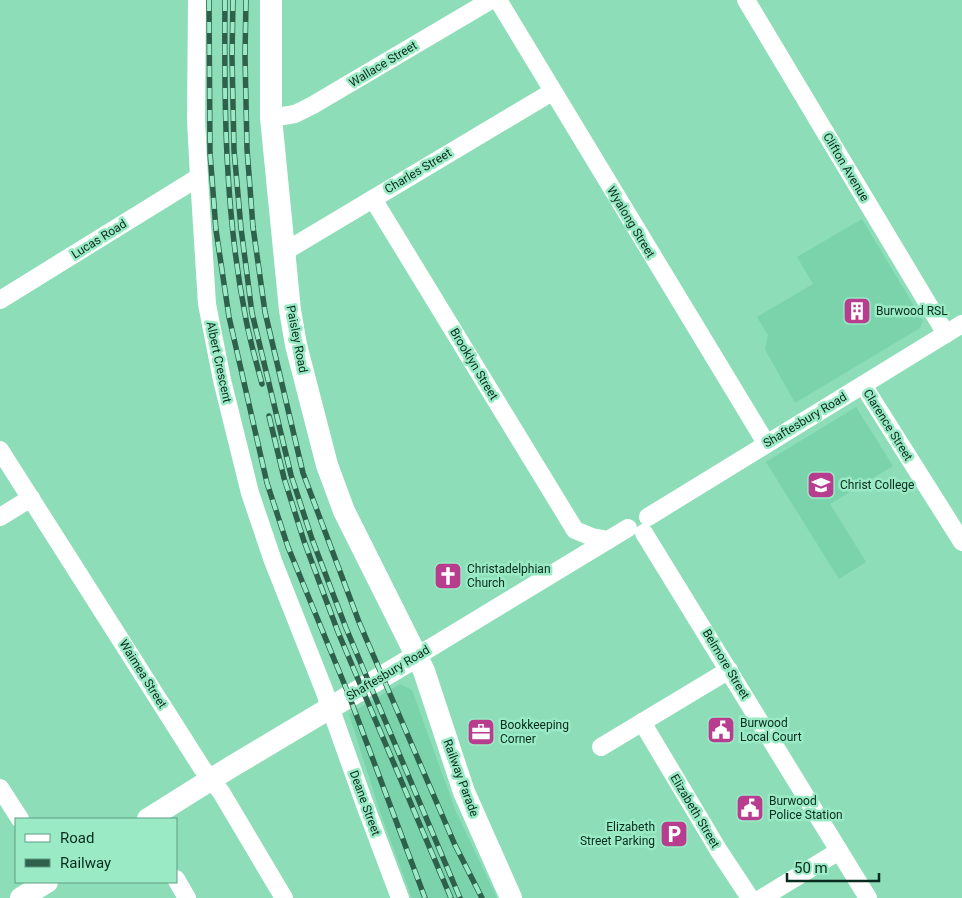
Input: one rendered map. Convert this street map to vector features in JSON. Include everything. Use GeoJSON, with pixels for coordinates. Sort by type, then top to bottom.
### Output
{"type":"FeatureCollection","features":[{"type":"Feature","properties":{"kind":"main road","name":"Paisley Road"},"geometry":{"type":"LineString","coordinates":[[271,0],[271,118],[290,310],[296,344],[327,465],[344,511],[408,661]]}},
{"type":"Feature","properties":{"kind":"main road","name":"Shaftesbury Road"},"geometry":{"type":"LineString","coordinates":[[150,818],[408,661]]}},
{"type":"Feature","properties":{"kind":"main road","name":"Railway Parade"},"geometry":{"type":"LineString","coordinates":[[408,661],[424,671],[464,792],[511,898]]}},
{"type":"Feature","properties":{"kind":"main road"},"geometry":{"type":"LineString","coordinates":[[21,898],[45,883]]}},
{"type":"Feature","properties":{"kind":"street","name":"Albert Crescent"},"geometry":{"type":"LineString","coordinates":[[197,0],[196,120],[207,304],[222,380],[250,493],[273,561],[333,705]]}},
{"type":"Feature","properties":{"kind":"street","name":"Wallace Street"},"geometry":{"type":"LineString","coordinates":[[271,118],[295,114],[313,106],[491,0]]}},
{"type":"Feature","properties":{"kind":"street","name":"Wyalong Street"},"geometry":{"type":"LineString","coordinates":[[498,0],[766,443]]}},
{"type":"Feature","properties":{"kind":"street","name":"Clifton Avenue"},"geometry":{"type":"LineString","coordinates":[[746,0],[946,334]]}},
{"type":"Feature","properties":{"kind":"street","name":"Charles Street"},"geometry":{"type":"LineString","coordinates":[[284,252],[552,92]]}},
{"type":"Feature","properties":{"kind":"street","name":"Lucas Road"},"geometry":{"type":"LineString","coordinates":[[0,300],[199,177]]}},
{"type":"Feature","properties":{"kind":"street","name":"Brooklyn Street"},"geometry":{"type":"LineString","coordinates":[[373,198],[575,530]]}},
{"type":"Feature","properties":{"kind":"street","name":"Shaftesbury Road"},"geometry":{"type":"LineString","coordinates":[[408,661],[608,540],[640,526],[766,443],[962,324]]}},
{"type":"Feature","properties":{"kind":"street","name":"Clarence Street"},"geometry":{"type":"LineString","coordinates":[[863,384],[962,542]]}},
{"type":"Feature","properties":{"kind":"street","name":"Waimea Street"},"geometry":{"type":"LineString","coordinates":[[0,450],[202,768],[212,779],[284,898]]}},
{"type":"Feature","properties":{"kind":"street"},"geometry":{"type":"LineString","coordinates":[[0,517],[31,498]]}},
{"type":"Feature","properties":{"kind":"street","name":"Belmore Street"},"geometry":{"type":"LineString","coordinates":[[640,526],[868,898]]}},
{"type":"Feature","properties":{"kind":"street"},"geometry":{"type":"LineString","coordinates":[[566,565],[574,547],[575,530],[592,537],[608,540]]}},
{"type":"Feature","properties":{"kind":"street"},"geometry":{"type":"LineString","coordinates":[[601,747],[729,670]]}},
{"type":"Feature","properties":{"kind":"street","name":"Deane Street"},"geometry":{"type":"LineString","coordinates":[[333,705],[365,805],[400,898]]}},
{"type":"Feature","properties":{"kind":"street","name":"Elizabeth Street"},"geometry":{"type":"LineString","coordinates":[[642,722],[719,851],[750,898]]}},
{"type":"Feature","properties":{"kind":"street"},"geometry":{"type":"LineString","coordinates":[[0,788],[19,818]]}},
{"type":"Feature","properties":{"kind":"street"},"geometry":{"type":"LineString","coordinates":[[762,898],[839,851]]}},
{"type":"Feature","properties":{"kind":"street"},"geometry":{"type":"LineString","coordinates":[[178,882],[187,898]]}},
{"type":"Feature","properties":{"kind":"shaded area"},"geometry":{"type":"Polygon","coordinates":[[[862,219],[923,321],[920,328],[795,403],[765,349],[768,335],[757,317],[813,284],[797,257],[862,219]]]}},
{"type":"Feature","properties":{"kind":"shaded area","name":"Christ College"},"geometry":{"type":"Polygon","coordinates":[[[856,407],[893,466],[830,504],[866,562],[839,579],[766,462],[856,407]]]}},
{"type":"Feature","properties":{"kind":"shaded area"},"geometry":{"type":"Polygon","coordinates":[[[400,684],[412,690],[456,812],[497,898],[412,898],[380,812],[349,714],[400,684]]]}},
{"type":"Feature","properties":{"kind":"railway"},"geometry":{"type":"LineString","coordinates":[[209,0],[210,153],[216,230],[229,317],[267,483],[288,547],[348,693],[425,898]]}},
{"type":"Feature","properties":{"kind":"railway"},"geometry":{"type":"LineString","coordinates":[[225,0],[227,158],[233,236],[247,323],[262,384]]}},
{"type":"Feature","properties":{"kind":"railway"},"geometry":{"type":"LineString","coordinates":[[233,0],[234,150],[241,228],[252,313],[291,475],[312,539],[346,628],[460,898]]}},
{"type":"Feature","properties":{"kind":"railway"},"geometry":{"type":"LineString","coordinates":[[246,0],[247,149],[253,227],[265,312],[303,473],[359,622],[455,845],[482,898]]}},
{"type":"Feature","properties":{"kind":"railway"},"geometry":{"type":"LineString","coordinates":[[269,416],[284,478],[304,541],[338,632],[451,898]]}},
{"type":"Feature","properties":{"kind":"place","name":"Burwood RSL"},"geometry":{"type":"Point","coordinates":[857,311]}},
{"type":"Feature","properties":{"kind":"place","name":"Christ College"},"geometry":{"type":"Point","coordinates":[821,485]}},
{"type":"Feature","properties":{"kind":"place","name":"Christadelphian Church"},"geometry":{"type":"Point","coordinates":[448,576]}},
{"type":"Feature","properties":{"kind":"place","name":"Burwood Local Court"},"geometry":{"type":"Point","coordinates":[721,730]}},
{"type":"Feature","properties":{"kind":"place","name":"Bookkeeping Corner"},"geometry":{"type":"Point","coordinates":[481,732]}},
{"type":"Feature","properties":{"kind":"place","name":"Burwood Police Station"},"geometry":{"type":"Point","coordinates":[750,808]}},
{"type":"Feature","properties":{"kind":"place","name":"Elizabeth Street Parking"},"geometry":{"type":"Point","coordinates":[674,834]}}]}
